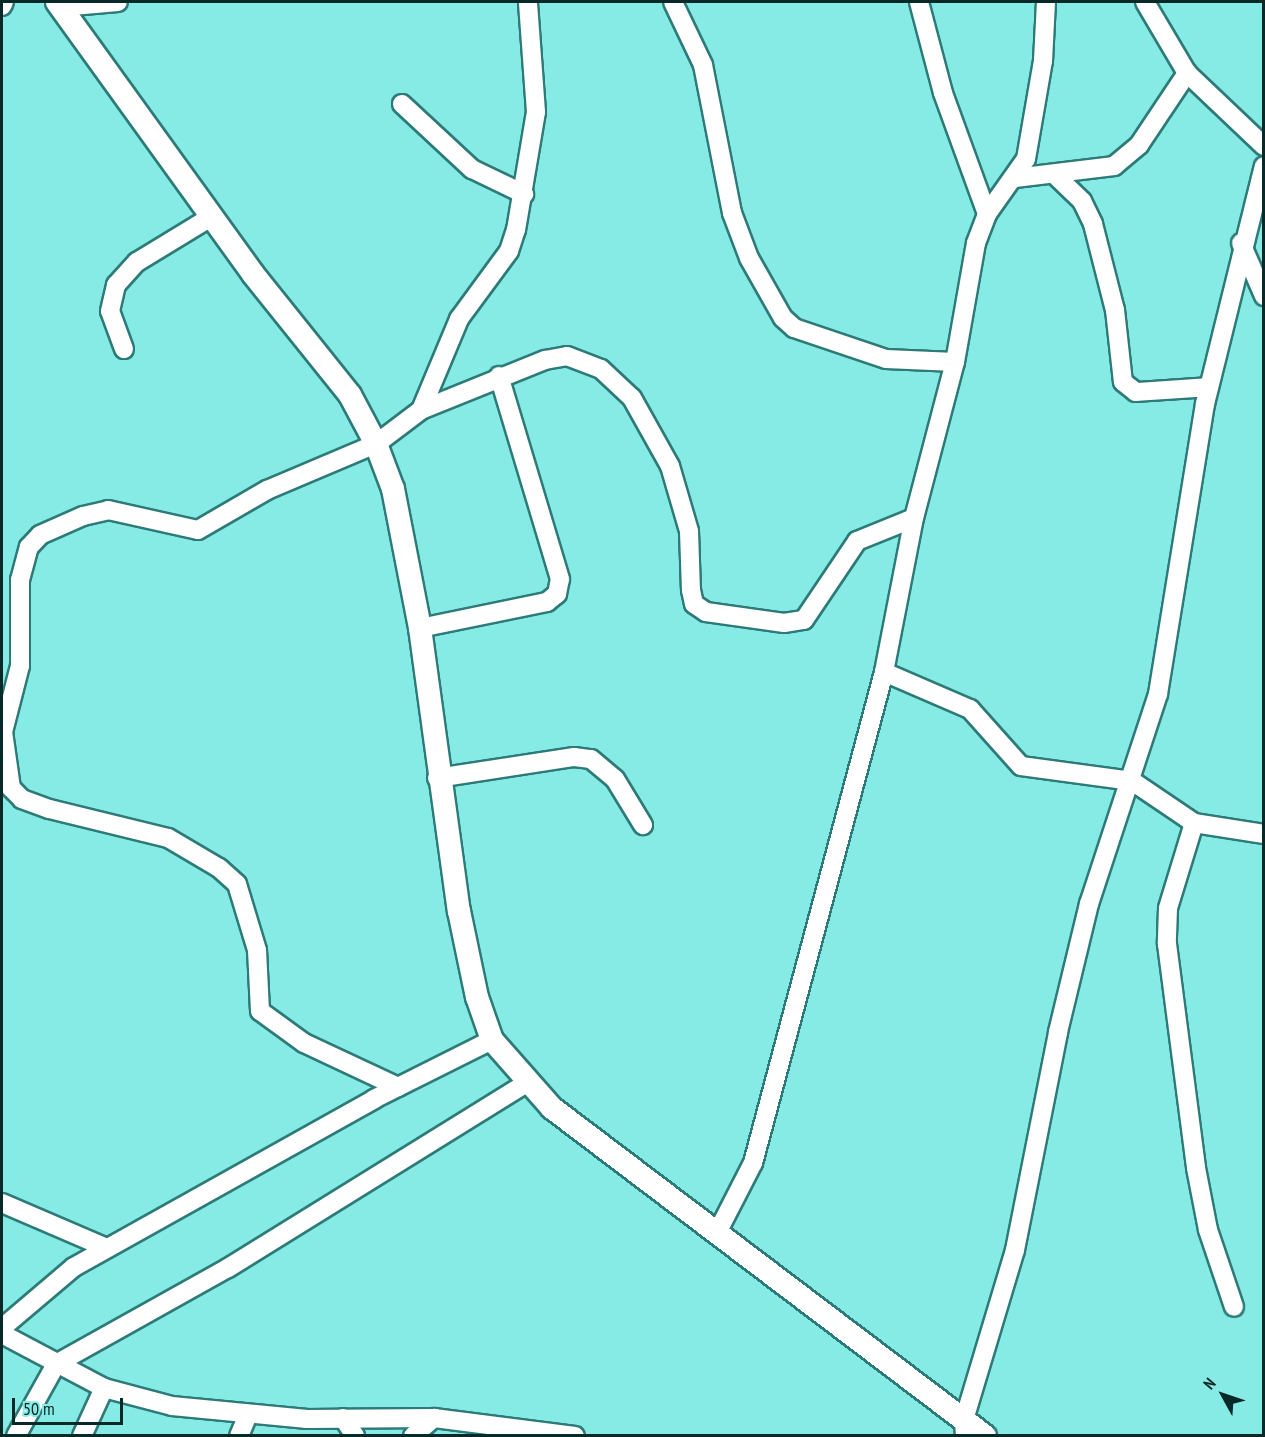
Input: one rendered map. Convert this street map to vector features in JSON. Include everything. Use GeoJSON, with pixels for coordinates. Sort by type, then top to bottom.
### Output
{"type":"FeatureCollection","features":[{"type":"Feature","properties":{"kind":"street"},"geometry":{"type":"LineString","coordinates":[[2,6],[4,2]]}},
{"type":"Feature","properties":{"kind":"street"},"geometry":{"type":"LineString","coordinates":[[59,4],[117,2]]}},
{"type":"Feature","properties":{"kind":"street"},"geometry":{"type":"LineString","coordinates":[[421,410],[459,319],[509,251],[524,194],[536,112],[528,2]]}},
{"type":"Feature","properties":{"kind":"street"},"geometry":{"type":"LineString","coordinates":[[673,2],[703,65],[732,213],[749,258],[783,318],[794,328],[886,359],[955,362]]}},
{"type":"Feature","properties":{"kind":"street"},"geometry":{"type":"LineString","coordinates":[[919,2],[943,93],[987,214]]}},
{"type":"Feature","properties":{"kind":"street"},"geometry":{"type":"LineString","coordinates":[[717,1233],[753,1163],[884,672],[914,518],[955,362],[965,288],[987,214],[1015,178],[1026,159],[1034,122],[1046,2]]}},
{"type":"Feature","properties":{"kind":"street"},"geometry":{"type":"LineString","coordinates":[[1145,2],[1187,73],[1263,146]]}},
{"type":"Feature","properties":{"kind":"street"},"geometry":{"type":"LineString","coordinates":[[59,4],[211,217],[350,395],[376,444],[393,489],[420,628],[437,778],[477,997],[492,1040],[526,1083],[965,1428],[985,1436]]}},
{"type":"Feature","properties":{"kind":"street"},"geometry":{"type":"LineString","coordinates":[[1015,178],[1114,166],[1126,158],[1187,73]]}},
{"type":"Feature","properties":{"kind":"street"},"geometry":{"type":"LineString","coordinates":[[402,104],[472,169],[524,194]]}},
{"type":"Feature","properties":{"kind":"street"},"geometry":{"type":"LineString","coordinates":[[965,1428],[1015,1250],[1058,1032],[1089,904],[1132,781],[1158,694],[1209,387],[1241,243],[1263,166]]}},
{"type":"Feature","properties":{"kind":"street"},"geometry":{"type":"LineString","coordinates":[[1054,174],[1082,201],[1093,224],[1115,310],[1123,382],[1136,392],[1209,387]]}},
{"type":"Feature","properties":{"kind":"street"},"geometry":{"type":"LineString","coordinates":[[124,349],[110,311],[116,285],[137,262],[211,217]]}},
{"type":"Feature","properties":{"kind":"street"},"geometry":{"type":"LineString","coordinates":[[1241,243],[1263,296]]}},
{"type":"Feature","properties":{"kind":"street"},"geometry":{"type":"LineString","coordinates":[[398,1087],[304,1043],[260,1011],[257,950],[237,884],[219,868],[168,838],[22,799],[11,788],[4,760],[4,708],[20,666],[23,563],[40,534],[108,510],[198,530],[267,490],[376,444],[421,410],[499,376],[567,356],[596,365],[632,398],[670,466],[689,531],[691,590],[694,604],[706,612],[784,623],[804,620],[857,541],[914,518]]}},
{"type":"Feature","properties":{"kind":"street"},"geometry":{"type":"LineString","coordinates":[[420,628],[547,602],[557,594],[560,579],[499,376]]}},
{"type":"Feature","properties":{"kind":"street"},"geometry":{"type":"LineString","coordinates":[[884,672],[970,709],[1021,766],[1132,781],[1194,823],[1263,834]]}},
{"type":"Feature","properties":{"kind":"street"},"geometry":{"type":"LineString","coordinates":[[437,778],[574,757],[591,759],[615,779],[643,825]]}},
{"type":"Feature","properties":{"kind":"street"},"geometry":{"type":"LineString","coordinates":[[1194,823],[1168,908],[1167,944],[1196,1168],[1208,1230],[1234,1307]]}},
{"type":"Feature","properties":{"kind":"street"},"geometry":{"type":"LineString","coordinates":[[2,1328],[57,1278],[107,1248],[398,1087],[492,1040]]}},
{"type":"Feature","properties":{"kind":"street"},"geometry":{"type":"LineString","coordinates":[[16,1436],[56,1364],[228,1268],[526,1083]]}},
{"type":"Feature","properties":{"kind":"street"},"geometry":{"type":"LineString","coordinates":[[2,1203],[107,1248]]}},
{"type":"Feature","properties":{"kind":"street"},"geometry":{"type":"LineString","coordinates":[[2,1334],[104,1388],[172,1406],[248,1415],[434,1418],[575,1436]]}},
{"type":"Feature","properties":{"kind":"street"},"geometry":{"type":"LineString","coordinates":[[82,1436],[104,1388]]}},
{"type":"Feature","properties":{"kind":"street"},"geometry":{"type":"LineString","coordinates":[[239,1436],[248,1415]]}},
{"type":"Feature","properties":{"kind":"street"},"geometry":{"type":"LineString","coordinates":[[343,1418],[355,1436]]}},
{"type":"Feature","properties":{"kind":"street"},"geometry":{"type":"LineString","coordinates":[[413,1436],[434,1418]]}}]}
